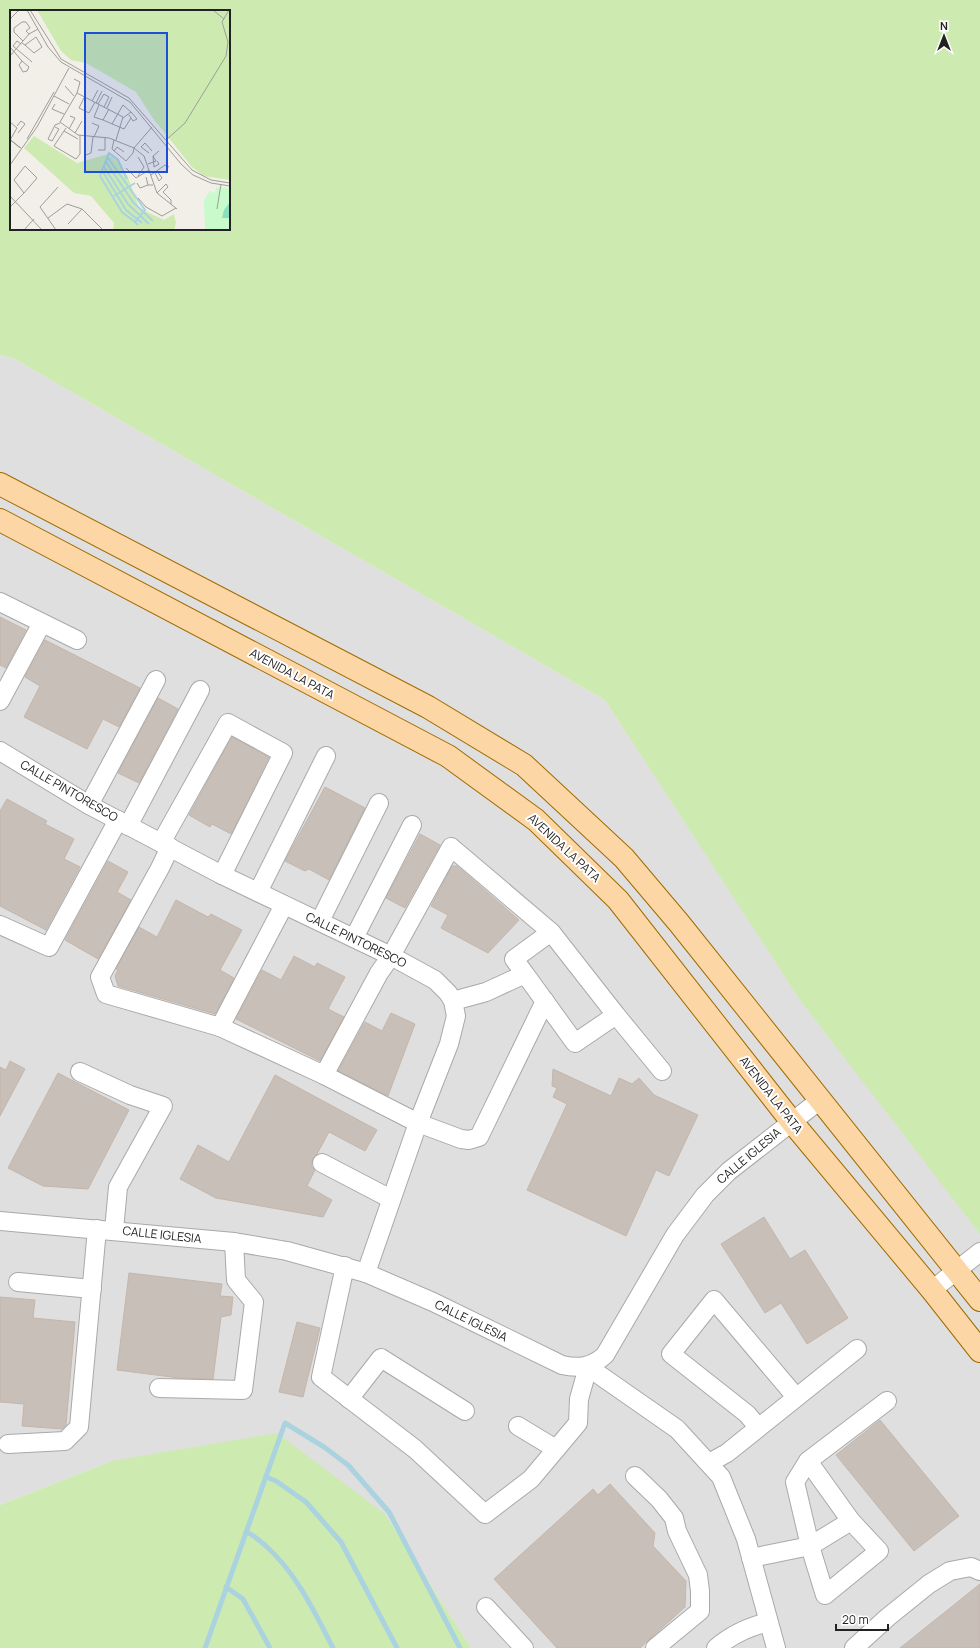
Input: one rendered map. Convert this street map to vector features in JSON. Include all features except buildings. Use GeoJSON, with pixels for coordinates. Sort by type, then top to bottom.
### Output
{"type":"FeatureCollection","features":[{"type":"Feature","properties":{"kind":"main road"},"geometry":{"type":"LineString","coordinates":[[0,484],[428,707],[524,765],[624,858],[679,923],[980,1300]]}},
{"type":"Feature","properties":{"kind":"main road","name":"AVENIDA LA PATA"},"geometry":{"type":"LineString","coordinates":[[0,520],[448,756],[536,820],[618,900],[792,1122],[932,1290],[980,1351]]}},
{"type":"Feature","properties":{"kind":"street"},"geometry":{"type":"LineString","coordinates":[[0,602],[77,640]]}},
{"type":"Feature","properties":{"kind":"street"},"geometry":{"type":"LineString","coordinates":[[0,701],[42,623]]}},
{"type":"Feature","properties":{"kind":"street"},"geometry":{"type":"LineString","coordinates":[[89,805],[156,680]]}},
{"type":"Feature","properties":{"kind":"street"},"geometry":{"type":"LineString","coordinates":[[0,925],[49,947],[200,690]]}},
{"type":"Feature","properties":{"kind":"street"},"geometry":{"type":"LineString","coordinates":[[222,875],[283,753],[228,723],[165,845],[160,868],[100,977],[106,994],[220,1027],[324,1075],[418,1123],[461,1139],[469,1140],[479,1137],[545,1001]]}},
{"type":"Feature","properties":{"kind":"street","name":"CALLE PINTORESCO"},"geometry":{"type":"LineString","coordinates":[[0,752],[89,805],[222,875],[320,921],[391,956],[435,980],[448,993],[453,1001]]}},
{"type":"Feature","properties":{"kind":"street"},"geometry":{"type":"LineString","coordinates":[[258,892],[326,756]]}},
{"type":"Feature","properties":{"kind":"street"},"geometry":{"type":"LineString","coordinates":[[320,921],[379,803]]}},
{"type":"Feature","properties":{"kind":"street"},"geometry":{"type":"LineString","coordinates":[[354,938],[412,825]]}},
{"type":"Feature","properties":{"kind":"street"},"geometry":{"type":"LineString","coordinates":[[324,1075],[379,972],[391,956],[451,847],[552,932],[616,1015],[662,1071]]}},
{"type":"Feature","properties":{"kind":"street"},"geometry":{"type":"LineString","coordinates":[[220,1027],[284,905]]}},
{"type":"Feature","properties":{"kind":"street"},"geometry":{"type":"LineString","coordinates":[[552,932],[514,959],[575,1043],[616,1015]]}},
{"type":"Feature","properties":{"kind":"street"},"geometry":{"type":"LineString","coordinates":[[366,1273],[418,1123],[451,1037],[456,1016],[453,1001],[486,992],[525,974]]}},
{"type":"Feature","properties":{"kind":"street"},"geometry":{"type":"LineString","coordinates":[[8,1444],[64,1441],[79,1427],[92,1289],[106,1230],[118,1187],[163,1106],[130,1094],[80,1072]]}},
{"type":"Feature","properties":{"kind":"street","name":"CALLE IGLESIA"},"geometry":{"type":"LineString","coordinates":[[0,1221],[234,1242],[287,1251],[366,1273],[433,1302],[562,1365],[570,1367],[588,1367],[605,1355],[692,1210],[730,1171],[820,1100]]}},
{"type":"Feature","properties":{"kind":"street"},"geometry":{"type":"LineString","coordinates":[[322,1163],[391,1198]]}},
{"type":"Feature","properties":{"kind":"street"},"geometry":{"type":"LineString","coordinates":[[159,1388],[243,1390],[254,1302],[236,1280],[234,1242]]}},
{"type":"Feature","properties":{"kind":"street"},"geometry":{"type":"LineString","coordinates":[[932,1290],[980,1252]]}},
{"type":"Feature","properties":{"kind":"street"},"geometry":{"type":"LineString","coordinates":[[345,1266],[321,1377],[415,1449],[486,1514],[530,1479],[578,1423],[579,1399],[588,1367],[677,1429],[721,1477],[746,1539],[776,1648]]}},
{"type":"Feature","properties":{"kind":"street"},"geometry":{"type":"LineString","coordinates":[[18,1282],[92,1289]]}},
{"type":"Feature","properties":{"kind":"street"},"geometry":{"type":"LineString","coordinates":[[758,1427],[748,1414],[671,1354],[714,1300],[796,1397]]}},
{"type":"Feature","properties":{"kind":"street"},"geometry":{"type":"LineString","coordinates":[[709,1463],[726,1453],[857,1349]]}},
{"type":"Feature","properties":{"kind":"street"},"geometry":{"type":"LineString","coordinates":[[349,1399],[381,1358],[465,1411]]}},
{"type":"Feature","properties":{"kind":"street"},"geometry":{"type":"LineString","coordinates":[[808,1461],[851,1521],[879,1550],[825,1595],[810,1546],[795,1482],[808,1461],[887,1401]]}},
{"type":"Feature","properties":{"kind":"street"},"geometry":{"type":"LineString","coordinates":[[518,1426],[556,1449]]}},
{"type":"Feature","properties":{"kind":"street"},"geometry":{"type":"LineString","coordinates":[[634,1476],[659,1499],[674,1518],[677,1531],[698,1575],[700,1591],[700,1611],[654,1648]]}},
{"type":"Feature","properties":{"kind":"street"},"geometry":{"type":"LineString","coordinates":[[751,1558],[810,1546],[851,1521]]}},
{"type":"Feature","properties":{"kind":"street"},"geometry":{"type":"LineString","coordinates":[[858,1647],[888,1617],[929,1584],[950,1571],[970,1567],[980,1571]]}},
{"type":"Feature","properties":{"kind":"street"},"geometry":{"type":"LineString","coordinates":[[486,1608],[524,1648]]}},
{"type":"Feature","properties":{"kind":"street"},"geometry":{"type":"LineString","coordinates":[[716,1648],[728,1638],[739,1632],[768,1622]]}},
{"type":"Feature","properties":{"kind":"shaded area"},"geometry":{"type":"Polygon","coordinates":[[[980,0],[980,1648],[471,1648],[385,1514],[112,1461],[0,1505],[0,355],[13,358],[605,700],[800,999],[230,11],[980,0]]]}},
{"type":"Feature","properties":{"kind":"green space"},"geometry":{"type":"Polygon","coordinates":[[[0,0],[980,0],[980,1234],[800,1000],[605,700],[13,358],[0,355],[0,0]]]}},
{"type":"Feature","properties":{"kind":"green space"},"geometry":{"type":"Polygon","coordinates":[[[277,1433],[385,1514],[471,1648],[0,1648],[0,1505],[112,1461],[277,1433]]]}},
{"type":"Feature","properties":{"kind":"waterway"},"geometry":{"type":"LineString","coordinates":[[205,1648],[285,1423],[324,1447],[348,1465],[389,1512],[460,1648]]}},
{"type":"Feature","properties":{"kind":"waterway"},"geometry":{"type":"LineString","coordinates":[[266,1477],[276,1481],[306,1502],[341,1542],[397,1648]]}},
{"type":"Feature","properties":{"kind":"waterway"},"geometry":{"type":"LineString","coordinates":[[246,1532],[254,1536],[266,1546],[287,1569],[304,1594],[333,1648]]}},
{"type":"Feature","properties":{"kind":"waterway"},"geometry":{"type":"LineString","coordinates":[[226,1587],[243,1599],[270,1648]]}}]}
